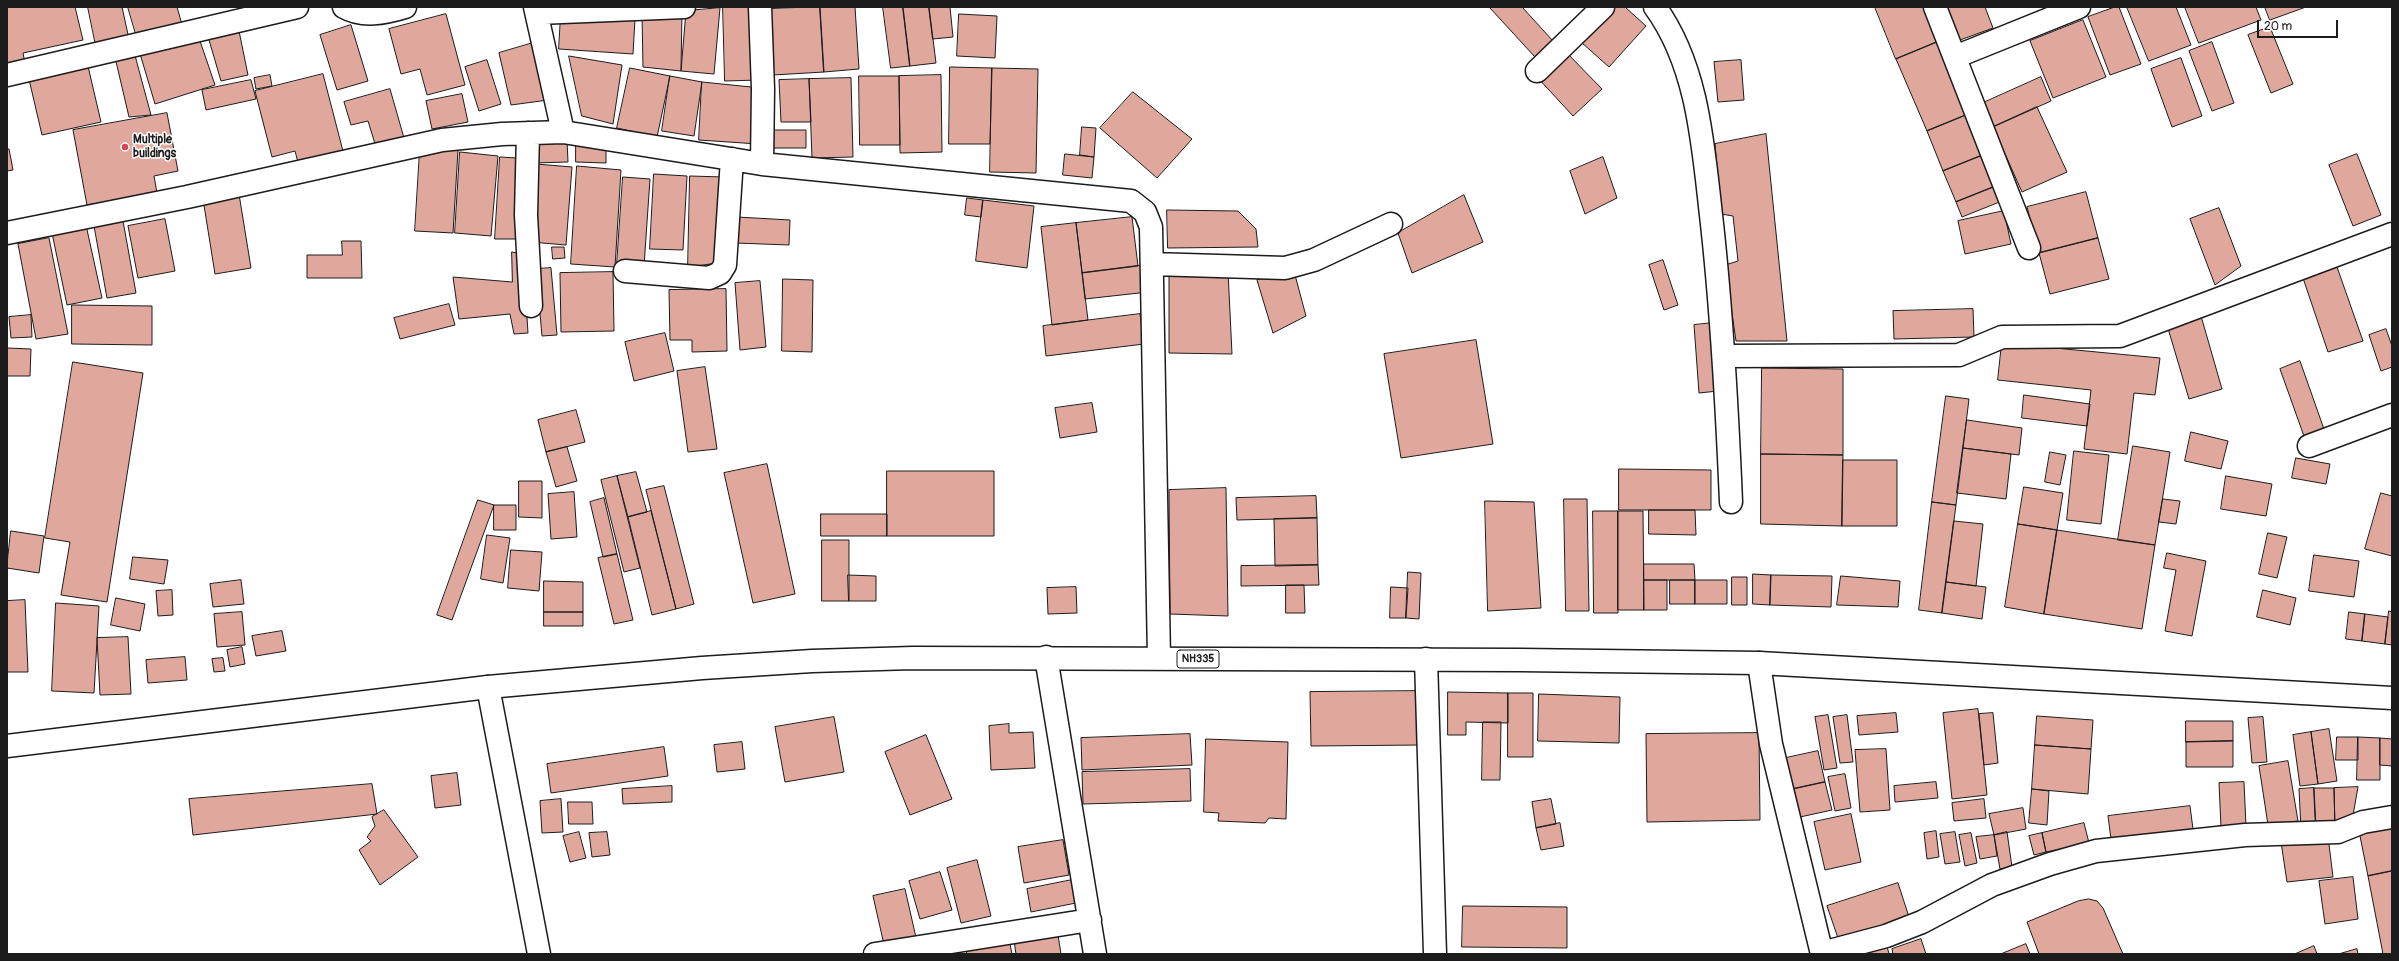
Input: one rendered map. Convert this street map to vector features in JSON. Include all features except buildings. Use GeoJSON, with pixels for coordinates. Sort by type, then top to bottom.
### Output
{"type":"FeatureCollection","features":[{"type":"Feature","properties":{"kind":"main road"},"geometry":{"type":"LineString","coordinates":[[7,74],[297,7]]}},
{"type":"Feature","properties":{"kind":"main road"},"geometry":{"type":"LineString","coordinates":[[344,7],[351,11],[372,14],[405,7]]}},
{"type":"Feature","properties":{"kind":"main road"},"geometry":{"type":"LineString","coordinates":[[563,132],[536,10],[684,7]]}},
{"type":"Feature","properties":{"kind":"main road"},"geometry":{"type":"LineString","coordinates":[[760,7],[763,89],[762,164]]}},
{"type":"Feature","properties":{"kind":"main road"},"geometry":{"type":"LineString","coordinates":[[1537,71],[1603,7]]}},
{"type":"Feature","properties":{"kind":"main road"},"geometry":{"type":"LineString","coordinates":[[1655,7],[1674,40],[1688,69],[1706,177],[1725,356],[1732,502]]}},
{"type":"Feature","properties":{"kind":"main road"},"geometry":{"type":"LineString","coordinates":[[1935,7],[2029,248]]}},
{"type":"Feature","properties":{"kind":"main road"},"geometry":{"type":"LineString","coordinates":[[1954,57],[2079,7]]}},
{"type":"Feature","properties":{"kind":"main road"},"geometry":{"type":"LineString","coordinates":[[7,233],[187,197],[442,140],[528,133],[563,132],[762,164],[1131,201],[1145,212],[1151,227],[1159,658]]}},
{"type":"Feature","properties":{"kind":"main road"},"geometry":{"type":"LineString","coordinates":[[528,133],[526,215],[532,306]]}},
{"type":"Feature","properties":{"kind":"main road"},"geometry":{"type":"LineString","coordinates":[[625,271],[709,278],[720,273],[725,265],[732,159]]}},
{"type":"Feature","properties":{"kind":"main road"},"geometry":{"type":"LineString","coordinates":[[1152,264],[1285,268],[1314,260],[1391,224]]}},
{"type":"Feature","properties":{"kind":"main road"},"geometry":{"type":"LineString","coordinates":[[1725,356],[1959,355],[2002,337],[2120,336],[2392,234]]}},
{"type":"Feature","properties":{"kind":"main road"},"geometry":{"type":"LineString","coordinates":[[2308,446],[2392,415]]}},
{"type":"Feature","properties":{"kind":"main road"},"geometry":{"type":"LineString","coordinates":[[1046,657],[1095,954]]}},
{"type":"Feature","properties":{"kind":"main road","name":"NH335"},"geometry":{"type":"LineString","coordinates":[[7,746],[488,687],[812,661],[1046,657],[1759,663],[2392,698]]}},
{"type":"Feature","properties":{"kind":"main road"},"geometry":{"type":"LineString","coordinates":[[1426,659],[1435,954]]}},
{"type":"Feature","properties":{"kind":"main road"},"geometry":{"type":"LineString","coordinates":[[1759,663],[1772,744],[1822,954],[1886,936],[1922,922],[1992,885],[2050,864],[2096,851],[2246,835],[2338,832],[2364,822],[2392,817]]}},
{"type":"Feature","properties":{"kind":"main road"},"geometry":{"type":"LineString","coordinates":[[488,687],[539,954]]}},
{"type":"Feature","properties":{"kind":"main road"},"geometry":{"type":"LineString","coordinates":[[875,954],[919,951],[1090,920]]}},
{"type":"Feature","properties":{"kind":"place","name":"Multiple buildings"},"geometry":{"type":"Point","coordinates":[125,147]}}]}
